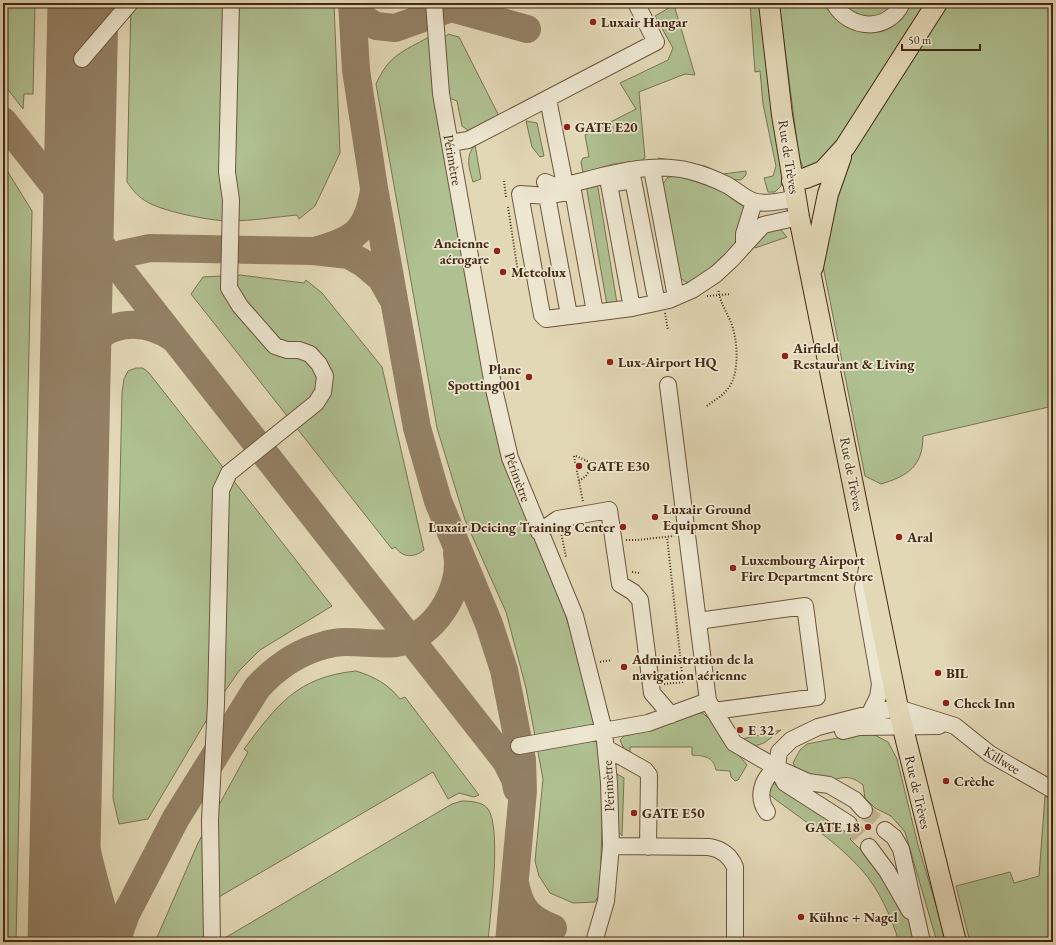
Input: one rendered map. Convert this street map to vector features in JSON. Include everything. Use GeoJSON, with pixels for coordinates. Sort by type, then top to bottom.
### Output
{"type":"FeatureCollection","features":[{"type":"Feature","properties":{"kind":"main road","name":"Rue de Trèves"},"geometry":{"type":"LineString","coordinates":[[769,3],[782,115],[796,201],[900,717],[956,942]]}},
{"type":"Feature","properties":{"kind":"main road"},"geometry":{"type":"LineString","coordinates":[[828,194],[815,202],[796,201],[806,178],[823,171],[844,147],[937,3]]}},
{"type":"Feature","properties":{"kind":"main road"},"geometry":{"type":"LineString","coordinates":[[811,276],[828,194],[844,147]]}},
{"type":"Feature","properties":{"kind":"street"},"geometry":{"type":"LineString","coordinates":[[82,59],[130,3]]}},
{"type":"Feature","properties":{"kind":"street"},"geometry":{"type":"LineString","coordinates":[[212,942],[210,820],[216,704],[221,490],[229,473],[316,402],[323,392],[325,376],[320,364],[310,354],[299,350],[287,350],[275,346],[240,306],[229,288],[231,200],[227,172],[230,3]]}},
{"type":"Feature","properties":{"kind":"street","name":"Périmètre"},"geometry":{"type":"LineString","coordinates":[[434,3],[441,94],[492,385],[510,458],[539,532],[563,584],[575,616],[604,731],[611,846],[606,901],[594,942]]}},
{"type":"Feature","properties":{"kind":"street"},"geometry":{"type":"LineString","coordinates":[[450,143],[468,140],[544,102],[656,42],[636,3]]}},
{"type":"Feature","properties":{"kind":"street"},"geometry":{"type":"LineString","coordinates":[[834,3],[839,12],[850,21],[864,25],[879,24],[892,16],[902,3]]}},
{"type":"Feature","properties":{"kind":"street"},"geometry":{"type":"LineString","coordinates":[[913,40],[927,3]]}},
{"type":"Feature","properties":{"kind":"street"},"geometry":{"type":"LineString","coordinates":[[544,102],[552,155],[554,187],[569,315]]}},
{"type":"Feature","properties":{"kind":"street"},"geometry":{"type":"LineString","coordinates":[[668,168],[704,175],[727,185],[754,202],[796,201],[763,225],[746,249],[716,274],[692,290],[632,308],[546,319],[542,315],[520,194],[633,169],[668,168]]}},
{"type":"Feature","properties":{"kind":"street"},"geometry":{"type":"LineString","coordinates":[[652,169],[665,297]]}},
{"type":"Feature","properties":{"kind":"street"},"geometry":{"type":"LineString","coordinates":[[632,308],[609,184],[633,180],[665,297]]}},
{"type":"Feature","properties":{"kind":"street"},"geometry":{"type":"LineString","coordinates":[[554,187],[573,190],[595,312]]}},
{"type":"Feature","properties":{"kind":"street"},"geometry":{"type":"LineString","coordinates":[[746,249],[744,234],[754,202]]}},
{"type":"Feature","properties":{"kind":"street"},"geometry":{"type":"LineString","coordinates":[[668,385],[698,620],[711,706],[734,743],[777,768],[808,782],[828,785],[859,805],[849,811],[844,822],[785,783],[777,768],[779,752],[785,745],[818,727],[870,713],[900,717]]}},
{"type":"Feature","properties":{"kind":"street"},"geometry":{"type":"LineString","coordinates":[[539,532],[558,519],[609,510],[620,584],[638,596],[640,600],[652,693],[671,715]]}},
{"type":"Feature","properties":{"kind":"street"},"geometry":{"type":"LineString","coordinates":[[869,559],[863,588],[880,684],[878,697],[870,713]]}},
{"type":"Feature","properties":{"kind":"street"},"geometry":{"type":"LineString","coordinates":[[519,746],[648,724],[671,715],[711,706],[817,697],[805,606],[698,620]]}},
{"type":"Feature","properties":{"kind":"street"},"geometry":{"type":"LineString","coordinates":[[799,737],[819,736],[900,717]]}},
{"type":"Feature","properties":{"kind":"street","name":"Killwee"},"geometry":{"type":"LineString","coordinates":[[900,717],[955,726],[990,754],[1053,790]]}},
{"type":"Feature","properties":{"kind":"street"},"geometry":{"type":"LineString","coordinates":[[606,748],[645,770],[649,775],[648,847]]}},
{"type":"Feature","properties":{"kind":"street"},"geometry":{"type":"LineString","coordinates":[[767,812],[761,802],[761,794],[765,781],[777,768]]}},
{"type":"Feature","properties":{"kind":"street"},"geometry":{"type":"LineString","coordinates":[[885,830],[894,837],[901,849],[921,940]]}},
{"type":"Feature","properties":{"kind":"street"},"geometry":{"type":"LineString","coordinates":[[611,846],[709,847],[717,848],[730,857],[735,867],[735,942]]}},
{"type":"Feature","properties":{"kind":"street"},"geometry":{"type":"LineString","coordinates":[[869,847],[881,862],[907,905],[921,940]]}},
{"type":"Feature","properties":{"kind":"path"},"geometry":{"type":"LineString","coordinates":[[504,181],[519,279]]}},
{"type":"Feature","properties":{"kind":"path"},"geometry":{"type":"LineString","coordinates":[[707,406],[727,390],[735,373],[737,354],[734,330],[730,319],[723,309],[719,296],[716,274]]}},
{"type":"Feature","properties":{"kind":"path"},"geometry":{"type":"LineString","coordinates":[[705,296],[731,294]]}},
{"type":"Feature","properties":{"kind":"path"},"geometry":{"type":"LineString","coordinates":[[665,297],[668,330]]}},
{"type":"Feature","properties":{"kind":"path"},"geometry":{"type":"LineString","coordinates":[[579,481],[586,476],[589,466],[587,461],[575,456],[579,481],[584,507]]}},
{"type":"Feature","properties":{"kind":"path"},"geometry":{"type":"LineString","coordinates":[[631,540],[687,534]]}},
{"type":"Feature","properties":{"kind":"path"},"geometry":{"type":"LineString","coordinates":[[662,684],[683,682],[667,537]]}},
{"type":"Feature","properties":{"kind":"path"},"geometry":{"type":"LineString","coordinates":[[634,574],[640,573]]}},
{"type":"Feature","properties":{"kind":"green space"},"geometry":{"type":"Polygon","coordinates":[[[3,3],[35,3],[33,94],[24,94],[23,109],[3,83],[3,3]]]}},
{"type":"Feature","properties":{"kind":"green space"},"geometry":{"type":"Polygon","coordinates":[[[131,3],[334,3],[340,153],[315,206],[299,219],[297,215],[221,221],[185,215],[161,208],[144,200],[134,192],[127,182],[131,3]]]}},
{"type":"Feature","properties":{"kind":"green space"},"geometry":{"type":"Polygon","coordinates":[[[750,3],[762,3],[782,179],[781,186],[775,192],[768,192],[764,178],[773,176],[776,166],[763,104],[760,71],[755,72],[750,3]]]}},
{"type":"Feature","properties":{"kind":"green space"},"geometry":{"type":"Polygon","coordinates":[[[779,3],[927,3],[822,165],[809,169],[803,167],[799,157],[779,3]]]}},
{"type":"Feature","properties":{"kind":"green space"},"geometry":{"type":"Polygon","coordinates":[[[946,3],[1053,3],[1053,406],[923,436],[920,455],[912,468],[899,477],[881,484],[865,476],[822,261],[844,167],[874,115],[946,3]]]}},
{"type":"Feature","properties":{"kind":"green space"},"geometry":{"type":"Polygon","coordinates":[[[674,5],[695,75],[685,74],[639,92],[645,158],[642,160],[613,164],[583,173],[581,162],[583,158],[589,157],[585,135],[636,109],[620,83],[668,60],[673,48],[655,16],[674,5]]]}},
{"type":"Feature","properties":{"kind":"green space"},"geometry":{"type":"Polygon","coordinates":[[[448,34],[459,37],[500,118],[469,131],[462,126],[457,101],[449,98],[442,41],[448,34]]]}},
{"type":"Feature","properties":{"kind":"green space"},"geometry":{"type":"Polygon","coordinates":[[[429,37],[446,165],[504,461],[533,536],[557,588],[586,680],[596,733],[603,788],[600,893],[595,902],[573,903],[550,893],[539,876],[535,861],[543,779],[526,688],[506,612],[465,520],[437,428],[376,84],[391,60],[429,37]]]}},
{"type":"Feature","properties":{"kind":"green space"},"geometry":{"type":"Polygon","coordinates":[[[526,121],[537,123],[544,156],[540,157],[532,147],[526,121]]]}},
{"type":"Feature","properties":{"kind":"green space"},"geometry":{"type":"Polygon","coordinates":[[[475,145],[481,179],[473,182],[469,167],[469,158],[475,145]]]}},
{"type":"Feature","properties":{"kind":"green space"},"geometry":{"type":"Polygon","coordinates":[[[658,158],[705,166],[723,174],[746,171],[746,175],[741,180],[728,179],[659,162],[658,158]]]}},
{"type":"Feature","properties":{"kind":"green space"},"geometry":{"type":"Polygon","coordinates":[[[3,164],[32,211],[16,942],[3,942],[3,164]]]}},
{"type":"Feature","properties":{"kind":"green space"},"geometry":{"type":"Polygon","coordinates":[[[679,176],[720,190],[747,209],[740,232],[729,255],[696,282],[686,282],[676,275],[662,185],[668,177],[679,176]]]}},
{"type":"Feature","properties":{"kind":"green space"},"geometry":{"type":"Polygon","coordinates":[[[597,182],[617,303],[607,305],[586,185],[597,182]]]}},
{"type":"Feature","properties":{"kind":"green space"},"geometry":{"type":"Polygon","coordinates":[[[776,224],[787,237],[755,248],[753,241],[776,224]]]}},
{"type":"Feature","properties":{"kind":"green space"},"geometry":{"type":"Polygon","coordinates":[[[240,275],[304,283],[306,280],[322,293],[382,367],[424,550],[420,553],[409,556],[398,551],[395,547],[392,549],[191,294],[203,277],[240,275]]]}},
{"type":"Feature","properties":{"kind":"green space"},"geometry":{"type":"Polygon","coordinates":[[[136,368],[143,368],[149,373],[332,606],[260,650],[239,671],[216,704],[148,819],[119,824],[113,798],[122,393],[124,379],[128,371],[136,368]]]}},
{"type":"Feature","properties":{"kind":"green space"},"geometry":{"type":"Polygon","coordinates":[[[356,671],[381,682],[391,689],[400,699],[405,697],[479,795],[474,797],[459,793],[448,799],[433,772],[212,901],[207,942],[155,942],[198,843],[248,752],[244,749],[267,719],[290,696],[303,687],[318,680],[336,674],[356,671]]]}},
{"type":"Feature","properties":{"kind":"green space"},"geometry":{"type":"Polygon","coordinates":[[[691,713],[703,713],[747,765],[738,780],[735,781],[731,777],[730,771],[716,770],[715,765],[710,759],[692,755],[692,747],[630,747],[630,752],[623,747],[620,740],[624,736],[652,730],[691,713]]]}},
{"type":"Feature","properties":{"kind":"green space"},"geometry":{"type":"Polygon","coordinates":[[[781,730],[764,743],[755,746],[742,739],[781,730]]]}},
{"type":"Feature","properties":{"kind":"green space"},"geometry":{"type":"Polygon","coordinates":[[[863,733],[873,734],[888,742],[897,759],[918,845],[947,942],[937,942],[905,832],[891,816],[875,808],[865,798],[863,785],[856,780],[845,777],[830,781],[814,780],[803,774],[793,763],[800,750],[807,744],[863,733]]]}},
{"type":"Feature","properties":{"kind":"green space"},"geometry":{"type":"Polygon","coordinates":[[[615,773],[624,778],[622,836],[617,830],[615,773]]]}},
{"type":"Feature","properties":{"kind":"green space"},"geometry":{"type":"Polygon","coordinates":[[[773,783],[837,824],[852,837],[850,839],[865,854],[905,908],[916,942],[899,942],[884,903],[861,869],[816,829],[767,793],[773,783]]]}},
{"type":"Feature","properties":{"kind":"green space"},"geometry":{"type":"Polygon","coordinates":[[[1045,796],[1053,800],[1053,942],[970,942],[956,886],[1010,872],[1014,883],[1039,876],[1045,796]]]}},
{"type":"Feature","properties":{"kind":"green space"},"geometry":{"type":"Polygon","coordinates":[[[462,801],[480,803],[488,809],[492,819],[495,853],[488,942],[218,942],[452,804],[462,801]]]}},
{"type":"Feature","properties":{"kind":"taxiway"},"geometry":{"type":"LineString","coordinates":[[352,3],[356,70],[374,188],[417,428],[438,501],[489,624],[504,670],[522,760],[523,791],[509,942]]}},
{"type":"Feature","properties":{"kind":"taxiway"},"geometry":{"type":"LineString","coordinates":[[355,3],[364,19],[376,26],[395,28],[451,8],[527,29]]}},
{"type":"Feature","properties":{"kind":"taxiway"},"geometry":{"type":"LineString","coordinates":[[3,121],[86,226]]}},
{"type":"Feature","properties":{"kind":"taxiway"},"geometry":{"type":"LineString","coordinates":[[80,142],[81,175],[85,193]]}},
{"type":"Feature","properties":{"kind":"taxiway"},"geometry":{"type":"LineString","coordinates":[[81,175],[84,213],[93,235],[506,761],[515,779],[517,789]]}},
{"type":"Feature","properties":{"kind":"taxiway"},"geometry":{"type":"LineString","coordinates":[[318,250],[342,242],[358,231],[368,216],[374,191]]}},
{"type":"Feature","properties":{"kind":"taxiway"},"geometry":{"type":"LineString","coordinates":[[76,329],[81,303],[86,290],[97,273],[122,254],[150,248],[313,251],[349,255],[363,263],[381,278],[391,296]]}},
{"type":"Feature","properties":{"kind":"taxiway"},"geometry":{"type":"LineString","coordinates":[[75,380],[80,364],[88,348],[96,338],[117,327],[128,325],[151,327],[173,338]]}},
{"type":"Feature","properties":{"kind":"taxiway"},"geometry":{"type":"LineString","coordinates":[[116,942],[126,914],[176,818],[257,688],[264,680],[288,661],[315,648],[343,642],[378,644],[396,643],[410,639],[422,632],[443,610],[451,596],[456,582],[458,567],[457,553]]}},
{"type":"Feature","properties":{"kind":"taxiway"},"geometry":{"type":"LineString","coordinates":[[68,685],[70,744],[73,776],[81,824],[98,895],[112,942]]}},
{"type":"Feature","properties":{"kind":"taxiway"},"geometry":{"type":"LineString","coordinates":[[515,883],[520,900],[527,912],[538,921],[553,928],[530,934],[520,942]]}},
{"type":"Feature","properties":{"kind":"runway"},"geometry":{"type":"LineString","coordinates":[[63,942],[83,3]]}},
{"type":"Feature","properties":{"kind":"tunnel"},"geometry":{"type":"LineString","coordinates":[[864,810],[885,830]]}},
{"type":"Feature","properties":{"kind":"tunnel"},"geometry":{"type":"LineString","coordinates":[[849,824],[869,847]]}},
{"type":"Feature","properties":{"kind":"place","name":"Luxair Hangar"},"geometry":{"type":"Point","coordinates":[593,22]}},
{"type":"Feature","properties":{"kind":"place","name":"GATE E20"},"geometry":{"type":"Point","coordinates":[567,127]}},
{"type":"Feature","properties":{"kind":"place","name":"Ancienne aérogare"},"geometry":{"type":"Point","coordinates":[497,251]}},
{"type":"Feature","properties":{"kind":"place","name":"Meteolux"},"geometry":{"type":"Point","coordinates":[503,272]}},
{"type":"Feature","properties":{"kind":"place","name":"Airfield Restaurant & Living"},"geometry":{"type":"Point","coordinates":[785,356]}},
{"type":"Feature","properties":{"kind":"place","name":"Lux-Airport HQ"},"geometry":{"type":"Point","coordinates":[610,362]}},
{"type":"Feature","properties":{"kind":"place","name":"Plane Spotting001"},"geometry":{"type":"Point","coordinates":[529,377]}},
{"type":"Feature","properties":{"kind":"place","name":"GATE E30"},"geometry":{"type":"Point","coordinates":[579,466]}},
{"type":"Feature","properties":{"kind":"place","name":"Luxair Ground Equipment Shop"},"geometry":{"type":"Point","coordinates":[655,517]}},
{"type":"Feature","properties":{"kind":"place","name":"Luxair Deicing Training Center"},"geometry":{"type":"Point","coordinates":[623,527]}},
{"type":"Feature","properties":{"kind":"place","name":"Aral"},"geometry":{"type":"Point","coordinates":[899,537]}},
{"type":"Feature","properties":{"kind":"place","name":"Luxembourg Airport Fire Department Store"},"geometry":{"type":"Point","coordinates":[733,568]}},
{"type":"Feature","properties":{"kind":"place","name":"Administration de la navigation aérienne"},"geometry":{"type":"Point","coordinates":[624,667]}},
{"type":"Feature","properties":{"kind":"place","name":"BIL"},"geometry":{"type":"Point","coordinates":[938,673]}},
{"type":"Feature","properties":{"kind":"place","name":"Check Inn"},"geometry":{"type":"Point","coordinates":[946,703]}},
{"type":"Feature","properties":{"kind":"place","name":"E 32"},"geometry":{"type":"Point","coordinates":[740,730]}},
{"type":"Feature","properties":{"kind":"place","name":"Crèche"},"geometry":{"type":"Point","coordinates":[946,781]}},
{"type":"Feature","properties":{"kind":"place","name":"GATE E50"},"geometry":{"type":"Point","coordinates":[634,813]}},
{"type":"Feature","properties":{"kind":"place","name":"GATE 18"},"geometry":{"type":"Point","coordinates":[868,827]}},
{"type":"Feature","properties":{"kind":"place","name":"Kühne + Nagel"},"geometry":{"type":"Point","coordinates":[801,917]}}]}
